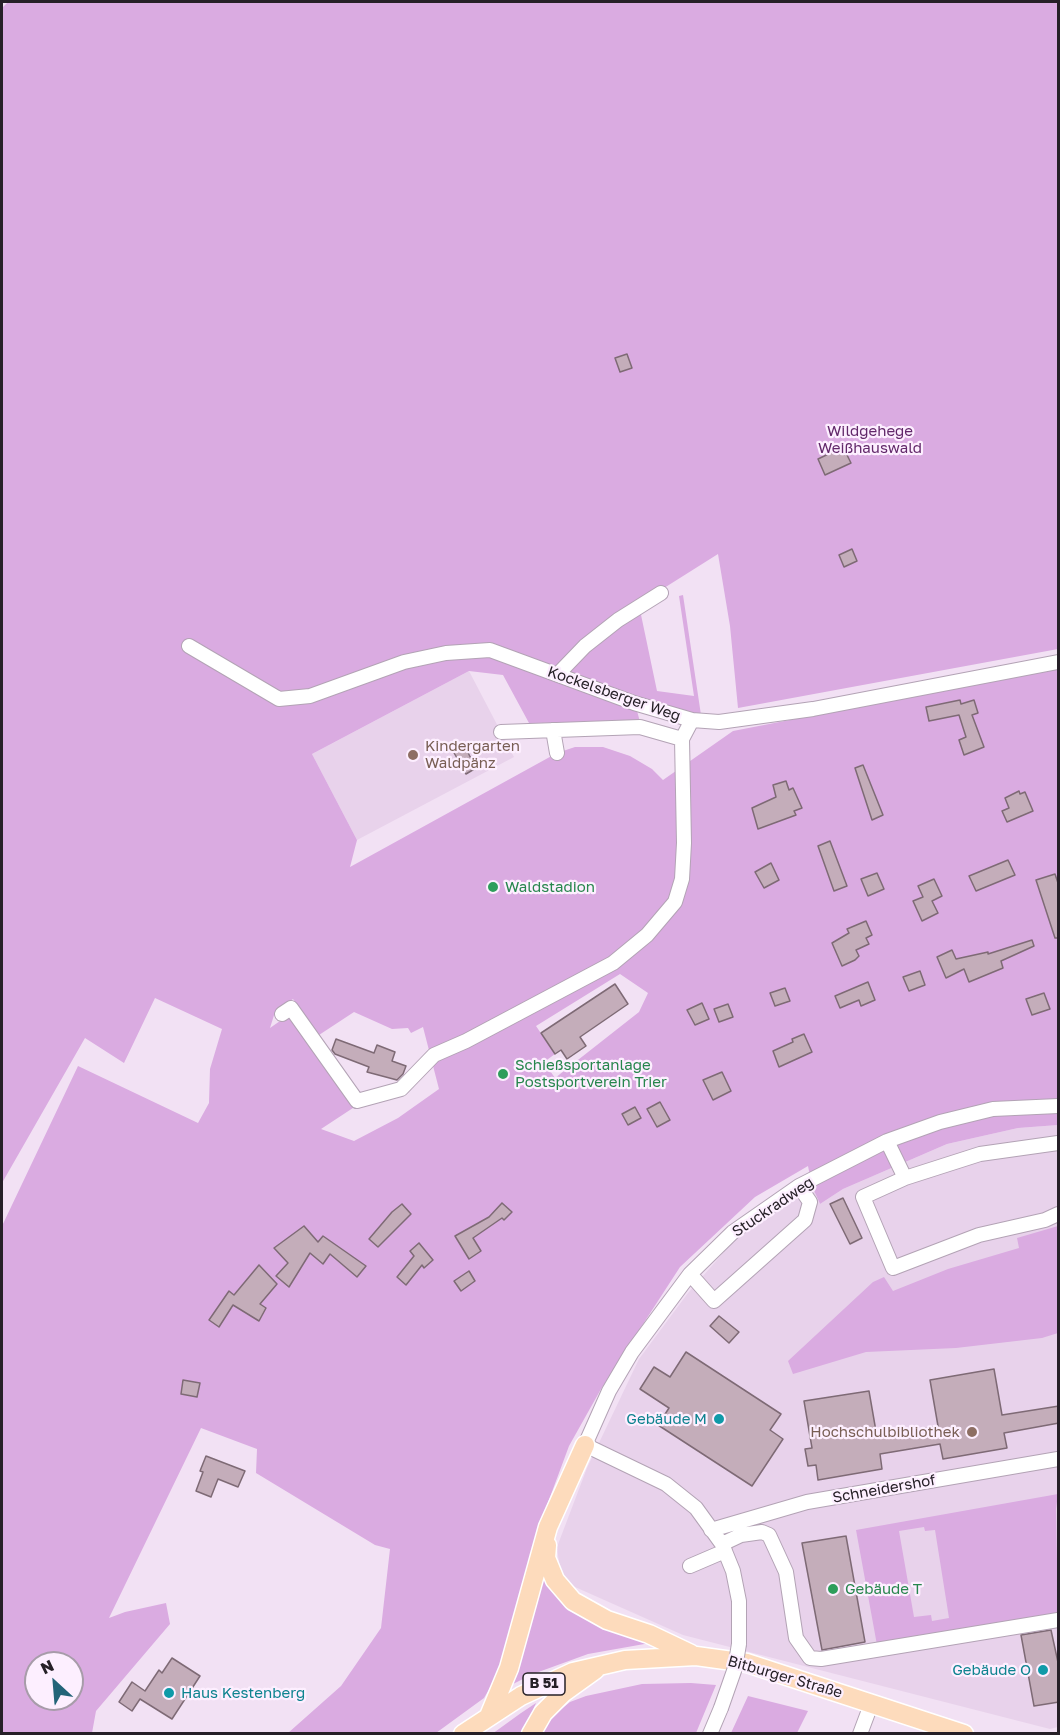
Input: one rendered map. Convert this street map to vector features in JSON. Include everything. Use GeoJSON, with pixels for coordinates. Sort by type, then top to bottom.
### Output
{"type":"FeatureCollection","features":[{"type":"Feature","properties":{"kind":"main road"},"geometry":{"type":"LineString","coordinates":[[489,1716],[509,1668],[548,1527],[585,1444]]}},
{"type":"Feature","properties":{"kind":"main road"},"geometry":{"type":"LineString","coordinates":[[548,1527],[546,1558],[555,1580],[573,1601],[608,1620],[649,1634],[696,1656]]}},
{"type":"Feature","properties":{"kind":"main road","name":"Bitburger Straße"},"geometry":{"type":"LineString","coordinates":[[464,1734],[489,1716],[544,1684],[573,1672],[603,1664],[651,1657],[696,1656],[747,1663],[872,1702],[964,1734]]}},
{"type":"Feature","properties":{"kind":"main road"},"geometry":{"type":"LineString","coordinates":[[531,1734],[543,1713],[563,1693],[603,1664]]}},
{"type":"Feature","properties":{"kind":"street"},"geometry":{"type":"LineString","coordinates":[[558,674],[585,646],[618,620],[661,593]]}},
{"type":"Feature","properties":{"kind":"street","name":"Kockelsberger Weg"},"geometry":{"type":"LineString","coordinates":[[189,646],[279,699],[310,696],[404,662],[446,653],[490,651],[634,703],[692,720],[733,722],[1059,662]]}},
{"type":"Feature","properties":{"kind":"street"},"geometry":{"type":"LineString","coordinates":[[282,1014],[291,1008],[357,1101],[401,1089],[434,1055],[466,1041],[613,963],[647,935],[675,902],[680,887],[684,843],[682,739],[692,720]]}},
{"type":"Feature","properties":{"kind":"street"},"geometry":{"type":"LineString","coordinates":[[501,732],[640,727],[682,739]]}},
{"type":"Feature","properties":{"kind":"street"},"geometry":{"type":"LineString","coordinates":[[553,730],[557,753]]}},
{"type":"Feature","properties":{"kind":"street","name":"Stuckradweg"},"geometry":{"type":"LineString","coordinates":[[585,1444],[609,1391],[632,1352],[690,1274],[733,1232],[799,1186],[887,1141],[940,1122],[993,1109],[1059,1106]]}},
{"type":"Feature","properties":{"kind":"street"},"geometry":{"type":"LineString","coordinates":[[887,1141],[906,1178]]}},
{"type":"Feature","properties":{"kind":"street"},"geometry":{"type":"LineString","coordinates":[[1059,1143],[980,1154],[906,1178],[863,1197],[893,1268],[979,1235],[1045,1220],[1059,1214]]}},
{"type":"Feature","properties":{"kind":"street"},"geometry":{"type":"LineString","coordinates":[[690,1274],[714,1301],[805,1220],[810,1202],[799,1186]]}},
{"type":"Feature","properties":{"kind":"street"},"geometry":{"type":"LineString","coordinates":[[585,1444],[666,1484],[696,1508],[724,1547],[733,1571],[739,1601],[739,1644],[735,1668],[710,1734]]}},
{"type":"Feature","properties":{"kind":"street","name":"Schneidershof"},"geometry":{"type":"LineString","coordinates":[[711,1530],[791,1505],[1059,1459]]}},
{"type":"Feature","properties":{"kind":"street"},"geometry":{"type":"LineString","coordinates":[[690,1566],[741,1535],[762,1532],[769,1535],[786,1572],[796,1638],[810,1658],[821,1659],[1059,1620]]}},
{"type":"Feature","properties":{"kind":"street"},"geometry":{"type":"LineString","coordinates":[[860,1734],[872,1702]]}},
{"type":"Feature","properties":{"kind":"shaded area","name":"Kindergarten Waldpänz"},"geometry":{"type":"Polygon","coordinates":[[[469,671],[514,757],[357,840],[312,754],[469,671]]]}},
{"type":"Feature","properties":{"kind":"shaded area"},"geometry":{"type":"Polygon","coordinates":[[[1058,1125],[1058,1727],[1050,1729],[683,1635],[566,1583],[560,1570],[557,1547],[587,1468],[639,1359],[688,1293],[738,1236],[812,1186],[820,1204],[843,1189],[947,1144],[1018,1128],[1058,1125]]]}},
{"type":"Feature","properties":{"kind":"green space","name":"Wildgehege Weißhauswald"},"geometry":{"type":"Polygon","coordinates":[[[8,2],[1058,2],[1058,649],[738,708],[730,626],[718,554],[599,629],[554,676],[636,707],[640,722],[529,723],[503,675],[469,671],[312,754],[357,840],[350,867],[557,753],[575,747],[603,747],[630,756],[652,769],[663,780],[733,731],[1058,668],[1058,1125],[1018,1128],[947,1144],[843,1189],[820,1204],[812,1186],[808,1166],[755,1197],[680,1267],[601,1389],[569,1446],[540,1524],[502,1667],[484,1698],[436,1733],[288,1733],[341,1686],[381,1628],[390,1549],[375,1545],[256,1473],[257,1449],[201,1428],[109,1618],[166,1603],[170,1624],[96,1711],[92,1733],[2,1733],[2,1226],[78,1066],[198,1123],[209,1103],[210,1069],[222,1029],[155,998],[124,1063],[85,1038],[2,1183],[2,8],[8,2]],[[620,974],[536,1026],[555,1054],[544,1062],[555,1078],[639,1012],[648,993],[620,974]],[[293,999],[275,1012],[270,1028],[290,1014],[356,1106],[321,1129],[354,1141],[398,1118],[439,1089],[423,1027],[411,1033],[408,1028],[392,1029],[354,1012],[319,1035],[293,999]]]}},
{"type":"Feature","properties":{"kind":"green space"},"geometry":{"type":"Polygon","coordinates":[[[683,595],[701,715],[643,700],[569,672],[586,651],[640,610],[657,691],[694,696],[679,596],[683,595]]]}},
{"type":"Feature","properties":{"kind":"green space"},"geometry":{"type":"Polygon","coordinates":[[[1058,1226],[1058,1333],[1042,1338],[956,1348],[866,1352],[793,1374],[788,1361],[873,1282],[884,1277],[893,1291],[948,1269],[1019,1248],[1017,1238],[1058,1226]]]}},
{"type":"Feature","properties":{"kind":"green space"},"geometry":{"type":"Polygon","coordinates":[[[1058,1494],[1056,1509],[1058,1613],[877,1645],[856,1530],[1058,1494]],[[924,1527],[899,1531],[914,1617],[931,1615],[932,1621],[949,1618],[935,1530],[925,1531],[924,1527]]]}},
{"type":"Feature","properties":{"kind":"green space"},"geometry":{"type":"Polygon","coordinates":[[[543,1572],[561,1601],[575,1612],[650,1643],[588,1654],[533,1674],[511,1685],[543,1572]]]}},
{"type":"Feature","properties":{"kind":"green space"},"geometry":{"type":"Polygon","coordinates":[[[642,1684],[716,1685],[696,1733],[540,1734],[555,1714],[570,1702],[586,1696],[642,1684]]]}},
{"type":"Feature","properties":{"kind":"green space"},"geometry":{"type":"Polygon","coordinates":[[[748,1696],[808,1711],[797,1733],[731,1733],[748,1696]]]}},
{"type":"Feature","properties":{"kind":"green space"},"geometry":{"type":"Polygon","coordinates":[[[536,1703],[524,1733],[492,1734],[521,1713],[536,1703]]]}},
{"type":"Feature","properties":{"kind":"building"},"geometry":{"type":"Polygon","coordinates":[[[627,354],[632,368],[620,372],[615,358],[627,354]]]}},
{"type":"Feature","properties":{"kind":"building"},"geometry":{"type":"Polygon","coordinates":[[[843,447],[851,463],[825,475],[818,459],[843,447]]]}},
{"type":"Feature","properties":{"kind":"building"},"geometry":{"type":"Polygon","coordinates":[[[852,549],[857,561],[844,567],[839,555],[852,549]]]}},
{"type":"Feature","properties":{"kind":"building"},"geometry":{"type":"Polygon","coordinates":[[[960,700],[961,704],[974,700],[978,713],[972,715],[984,747],[964,755],[959,740],[966,737],[959,715],[929,721],[926,707],[960,700]]]}},
{"type":"Feature","properties":{"kind":"building"},"geometry":{"type":"Polygon","coordinates":[[[464,745],[476,768],[466,774],[453,751],[464,745]]]}},
{"type":"Feature","properties":{"kind":"building"},"geometry":{"type":"Polygon","coordinates":[[[863,765],[883,815],[872,820],[855,768],[863,765]]]}},
{"type":"Feature","properties":{"kind":"building"},"geometry":{"type":"Polygon","coordinates":[[[786,781],[789,790],[793,788],[802,808],[794,811],[796,815],[758,829],[752,808],[776,797],[773,785],[786,781]]]}},
{"type":"Feature","properties":{"kind":"building"},"geometry":{"type":"Polygon","coordinates":[[[1019,791],[1020,794],[1025,792],[1033,811],[1007,822],[1002,811],[1009,808],[1005,798],[1019,791]]]}},
{"type":"Feature","properties":{"kind":"building"},"geometry":{"type":"Polygon","coordinates":[[[830,841],[847,886],[834,891],[818,846],[830,841]]]}},
{"type":"Feature","properties":{"kind":"building"},"geometry":{"type":"Polygon","coordinates":[[[1008,860],[1015,875],[976,891],[969,876],[1008,860]]]}},
{"type":"Feature","properties":{"kind":"building"},"geometry":{"type":"Polygon","coordinates":[[[771,863],[779,880],[764,888],[755,872],[771,863]]]}},
{"type":"Feature","properties":{"kind":"building"},"geometry":{"type":"Polygon","coordinates":[[[877,873],[884,889],[868,896],[861,879],[877,873]]]}},
{"type":"Feature","properties":{"kind":"building"},"geometry":{"type":"Polygon","coordinates":[[[1055,874],[1059,886],[1059,938],[1055,938],[1036,880],[1055,874]]]}},
{"type":"Feature","properties":{"kind":"building"},"geometry":{"type":"Polygon","coordinates":[[[934,879],[942,896],[932,901],[938,913],[922,921],[913,901],[923,897],[918,886],[934,879]]]}},
{"type":"Feature","properties":{"kind":"building"},"geometry":{"type":"Polygon","coordinates":[[[866,921],[872,935],[866,938],[869,944],[856,950],[859,956],[855,960],[842,966],[832,943],[849,933],[847,929],[866,921]]]}},
{"type":"Feature","properties":{"kind":"building"},"geometry":{"type":"Polygon","coordinates":[[[1032,940],[1034,946],[1001,961],[1003,968],[969,982],[964,969],[946,978],[937,957],[952,950],[956,959],[988,952],[988,954],[1032,940]]]}},
{"type":"Feature","properties":{"kind":"building"},"geometry":{"type":"Polygon","coordinates":[[[920,971],[925,985],[909,991],[903,977],[920,971]]]}},
{"type":"Feature","properties":{"kind":"building"},"geometry":{"type":"Polygon","coordinates":[[[868,982],[875,1000],[861,1006],[859,1000],[840,1008],[835,996],[868,982]]]}},
{"type":"Feature","properties":{"kind":"building"},"geometry":{"type":"Polygon","coordinates":[[[615,984],[628,1004],[580,1037],[586,1046],[567,1059],[561,1050],[555,1054],[541,1033],[615,984]]]}},
{"type":"Feature","properties":{"kind":"building"},"geometry":{"type":"Polygon","coordinates":[[[785,988],[790,1001],[775,1006],[770,993],[785,988]]]}},
{"type":"Feature","properties":{"kind":"building"},"geometry":{"type":"Polygon","coordinates":[[[1044,993],[1050,1009],[1032,1015],[1026,999],[1044,993]]]}},
{"type":"Feature","properties":{"kind":"building"},"geometry":{"type":"Polygon","coordinates":[[[702,1003],[709,1019],[695,1025],[687,1010],[702,1003]]]}},
{"type":"Feature","properties":{"kind":"building"},"geometry":{"type":"Polygon","coordinates":[[[728,1004],[733,1017],[719,1022],[714,1009],[728,1004]]]}},
{"type":"Feature","properties":{"kind":"building"},"geometry":{"type":"Polygon","coordinates":[[[804,1034],[812,1052],[779,1067],[773,1051],[804,1034]]]}},
{"type":"Feature","properties":{"kind":"building"},"geometry":{"type":"Polygon","coordinates":[[[336,1039],[374,1053],[377,1045],[395,1052],[392,1061],[406,1066],[403,1074],[397,1080],[367,1072],[369,1067],[335,1054],[332,1050],[336,1039]]]}},
{"type":"Feature","properties":{"kind":"building"},"geometry":{"type":"Polygon","coordinates":[[[722,1072],[731,1091],[713,1100],[703,1080],[722,1072]]]}},
{"type":"Feature","properties":{"kind":"building"},"geometry":{"type":"Polygon","coordinates":[[[660,1102],[670,1120],[657,1127],[647,1109],[660,1102]]]}},
{"type":"Feature","properties":{"kind":"building"},"geometry":{"type":"Polygon","coordinates":[[[635,1107],[641,1118],[628,1125],[622,1114],[635,1107]]]}},
{"type":"Feature","properties":{"kind":"building"},"geometry":{"type":"Polygon","coordinates":[[[843,1198],[862,1238],[850,1244],[830,1204],[843,1198]]]}},
{"type":"Feature","properties":{"kind":"building"},"geometry":{"type":"Polygon","coordinates":[[[502,1203],[512,1212],[504,1220],[502,1218],[473,1238],[481,1251],[469,1259],[455,1236],[489,1217],[502,1203]]]}},
{"type":"Feature","properties":{"kind":"building"},"geometry":{"type":"Polygon","coordinates":[[[402,1204],[411,1214],[378,1247],[369,1239],[402,1204]]]}},
{"type":"Feature","properties":{"kind":"building"},"geometry":{"type":"Polygon","coordinates":[[[304,1226],[318,1242],[323,1236],[366,1266],[357,1277],[330,1254],[323,1264],[310,1253],[289,1287],[276,1276],[288,1263],[274,1248],[304,1226]]]}},
{"type":"Feature","properties":{"kind":"building"},"geometry":{"type":"Polygon","coordinates":[[[419,1243],[433,1260],[424,1268],[422,1265],[406,1285],[397,1277],[414,1256],[410,1251],[419,1243]]]}},
{"type":"Feature","properties":{"kind":"building"},"geometry":{"type":"Polygon","coordinates":[[[259,1265],[277,1284],[260,1304],[266,1308],[259,1321],[233,1305],[219,1327],[209,1320],[229,1291],[234,1295],[259,1265]]]}},
{"type":"Feature","properties":{"kind":"building"},"geometry":{"type":"Polygon","coordinates":[[[469,1271],[475,1281],[461,1291],[454,1281],[469,1271]]]}},
{"type":"Feature","properties":{"kind":"building"},"geometry":{"type":"Polygon","coordinates":[[[719,1316],[739,1332],[729,1343],[710,1326],[719,1316]]]}},
{"type":"Feature","properties":{"kind":"building","name":"Gebäude M"},"geometry":{"type":"Polygon","coordinates":[[[686,1352],[781,1414],[770,1430],[783,1439],[752,1486],[658,1425],[669,1408],[640,1389],[654,1367],[670,1377],[686,1352]]]}},
{"type":"Feature","properties":{"kind":"building"},"geometry":{"type":"Polygon","coordinates":[[[994,1369],[1002,1415],[1059,1406],[1059,1423],[1004,1433],[1007,1448],[943,1459],[940,1444],[880,1454],[882,1469],[818,1480],[816,1465],[808,1466],[805,1449],[812,1448],[804,1401],[869,1391],[877,1437],[938,1426],[930,1380],[994,1369]]]}},
{"type":"Feature","properties":{"kind":"building"},"geometry":{"type":"Polygon","coordinates":[[[183,1380],[200,1383],[197,1397],[181,1394],[183,1380]]]}},
{"type":"Feature","properties":{"kind":"building"},"geometry":{"type":"Polygon","coordinates":[[[206,1456],[245,1471],[238,1487],[218,1479],[211,1497],[196,1491],[206,1456]]]}},
{"type":"Feature","properties":{"kind":"building","name":"Gebäude T"},"geometry":{"type":"Polygon","coordinates":[[[846,1536],[865,1642],[822,1650],[802,1543],[846,1536]]]}},
{"type":"Feature","properties":{"kind":"building","name":"Gebäude O"},"geometry":{"type":"Polygon","coordinates":[[[1051,1630],[1059,1667],[1059,1702],[1034,1706],[1021,1635],[1051,1630]]]}},
{"type":"Feature","properties":{"kind":"building","name":"Haus Kestenberg"},"geometry":{"type":"Polygon","coordinates":[[[172,1658],[200,1676],[172,1719],[140,1699],[132,1711],[119,1702],[132,1682],[145,1691],[159,1670],[162,1673],[172,1658]]]}},
{"type":"Feature","properties":{"kind":"place","name":"Kindergarten Waldpänz"},"geometry":{"type":"Point","coordinates":[413,755]}},
{"type":"Feature","properties":{"kind":"place","name":"Waldstadion"},"geometry":{"type":"Point","coordinates":[493,887]}},
{"type":"Feature","properties":{"kind":"place","name":"Schießsportanlage Postsportverein Trier"},"geometry":{"type":"Point","coordinates":[503,1074]}},
{"type":"Feature","properties":{"kind":"place","name":"Gebäude M"},"geometry":{"type":"Point","coordinates":[719,1419]}},
{"type":"Feature","properties":{"kind":"place","name":"Hochschulbibliothek"},"geometry":{"type":"Point","coordinates":[972,1432]}},
{"type":"Feature","properties":{"kind":"place","name":"Gebäude T"},"geometry":{"type":"Point","coordinates":[833,1589]}},
{"type":"Feature","properties":{"kind":"place","name":"Gebäude O"},"geometry":{"type":"Point","coordinates":[1043,1670]}},
{"type":"Feature","properties":{"kind":"place","name":"Haus Kestenberg"},"geometry":{"type":"Point","coordinates":[169,1693]}}]}
